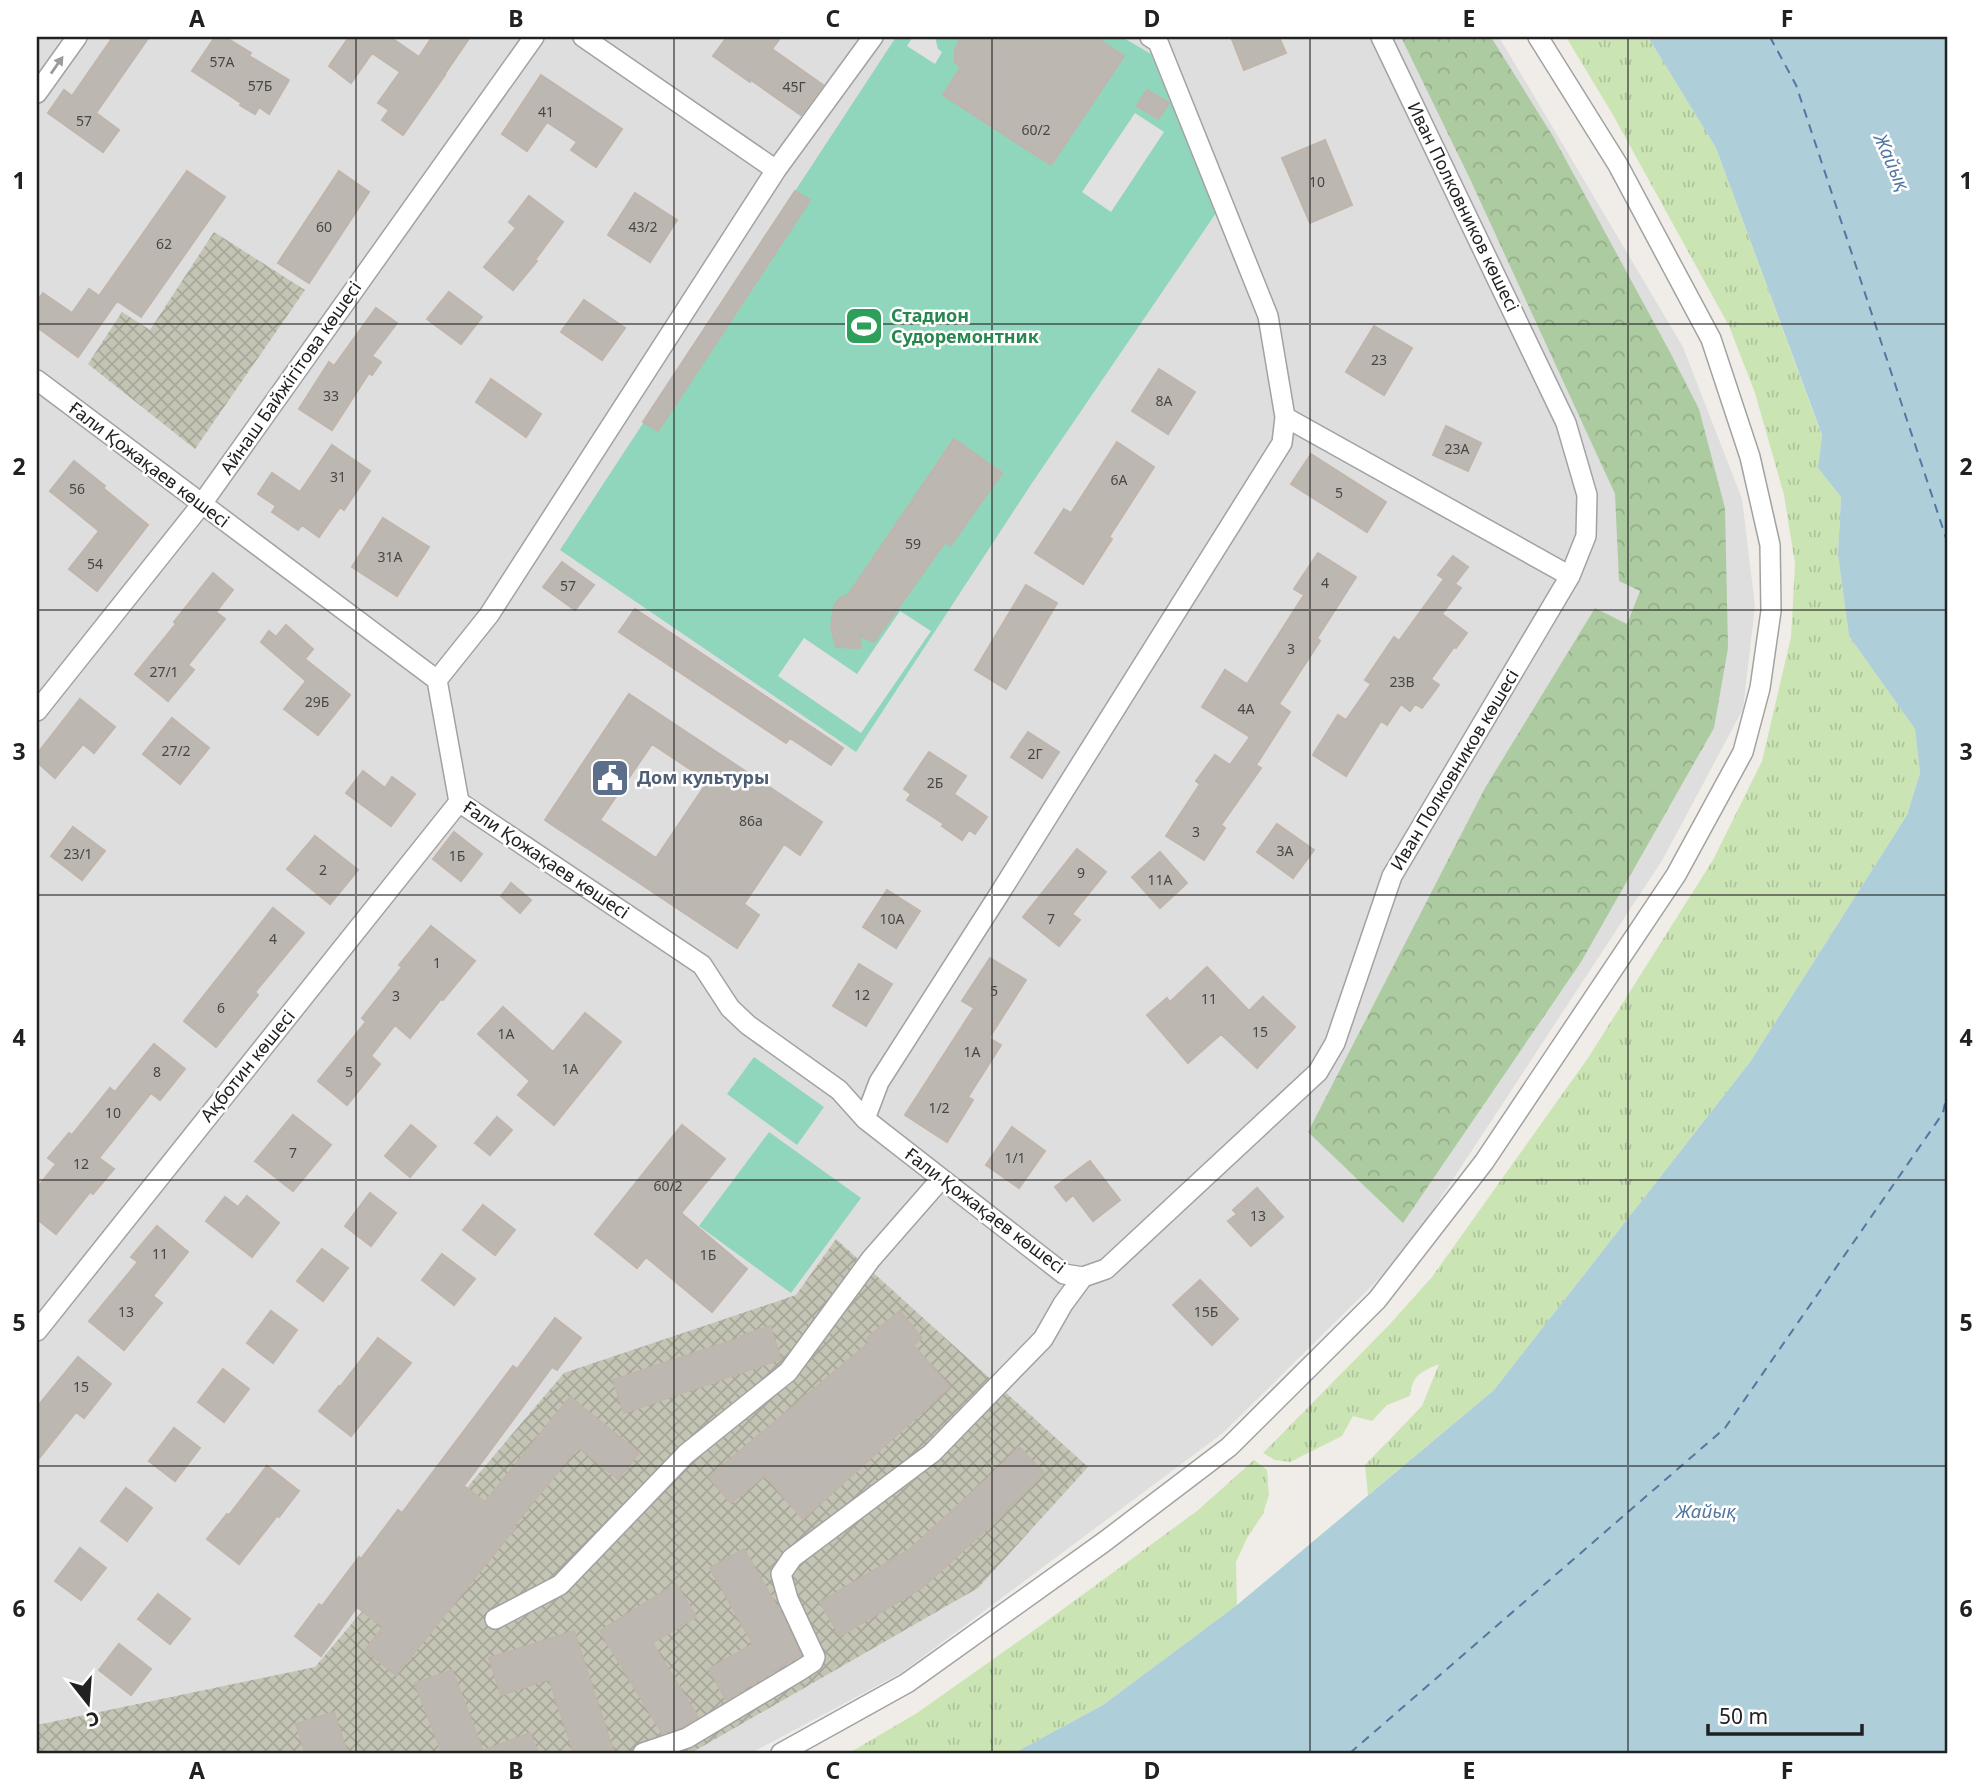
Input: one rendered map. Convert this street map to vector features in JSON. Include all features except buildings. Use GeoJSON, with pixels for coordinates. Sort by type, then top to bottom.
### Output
{"type":"FeatureCollection","features":[{"type":"Feature","properties":{"kind":"street"},"geometry":{"type":"LineString","coordinates":[[37,93],[77,37]]}},
{"type":"Feature","properties":{"kind":"street","name":"Айнаш Байжігітова көшесі"},"geometry":{"type":"LineString","coordinates":[[37,711],[201,505],[534,37]]}},
{"type":"Feature","properties":{"kind":"street"},"geometry":{"type":"LineString","coordinates":[[583,37],[776,170]]}},
{"type":"Feature","properties":{"kind":"street"},"geometry":{"type":"LineString","coordinates":[[437,680],[489,615],[776,170],[873,37]]}},
{"type":"Feature","properties":{"kind":"street"},"geometry":{"type":"LineString","coordinates":[[865,1119],[879,1082],[1282,443],[1285,417],[1268,316],[1157,42],[1150,37]]}},
{"type":"Feature","properties":{"kind":"street","name":"Иван Полковников көшесі"},"geometry":{"type":"LineString","coordinates":[[1083,1277],[1106,1269],[1318,1072],[1335,1043],[1392,876],[1570,576],[1586,536],[1587,495],[1566,423],[1381,37]]}},
{"type":"Feature","properties":{"kind":"street"},"geometry":{"type":"LineString","coordinates":[[781,1753],[907,1683],[1177,1487],[1229,1447],[1377,1300],[1485,1162],[1676,875],[1743,752],[1760,688],[1771,611],[1770,545],[1751,457],[1711,338],[1618,164],[1538,37]]}},
{"type":"Feature","properties":{"kind":"street","name":"Ғали Қожақаев көшесі"},"geometry":{"type":"LineString","coordinates":[[37,380],[437,680],[459,802],[702,965],[730,1008],[747,1025],[839,1090],[865,1119],[1064,1274],[1083,1277]]}},
{"type":"Feature","properties":{"kind":"street"},"geometry":{"type":"LineString","coordinates":[[1285,417],[1570,576]]}},
{"type":"Feature","properties":{"kind":"street","name":"Ақботин көшесі"},"geometry":{"type":"LineString","coordinates":[[37,1331],[459,802]]}},
{"type":"Feature","properties":{"kind":"street"},"geometry":{"type":"LineString","coordinates":[[495,1619],[560,1585],[687,1454],[788,1372],[871,1259],[941,1179]]}},
{"type":"Feature","properties":{"kind":"street"},"geometry":{"type":"LineString","coordinates":[[643,1753],[687,1738],[813,1662],[815,1657],[788,1599],[781,1573],[792,1558],[932,1453],[1043,1339],[1063,1304],[1083,1277]]}},
{"type":"Feature","properties":{"kind":"shaded area"},"geometry":{"type":"Polygon","coordinates":[[[37,37],[1499,37],[1683,347],[1742,499],[1755,606],[1743,709],[1663,859],[1404,1254],[1223,1433],[901,1673],[751,1753],[37,1753],[37,37]]]}},
{"type":"Feature","properties":{"kind":"shaded area"},"geometry":{"type":"Polygon","coordinates":[[[911,37],[935,37],[938,49],[942,52],[935,64],[907,46],[911,37]]]}},
{"type":"Feature","properties":{"kind":"shaded area"},"geometry":{"type":"Polygon","coordinates":[[[1135,113],[1164,132],[1111,212],[1082,192],[1135,113]]]}},
{"type":"Feature","properties":{"kind":"shaded area"},"geometry":{"type":"Polygon","coordinates":[[[214,232],[305,290],[195,449],[88,364],[122,312],[150,330],[214,232]]]}},
{"type":"Feature","properties":{"kind":"shaded area"},"geometry":{"type":"Polygon","coordinates":[[[900,611],[931,631],[861,733],[778,676],[804,638],[857,674],[900,611]]]}},
{"type":"Feature","properties":{"kind":"shaded area"},"geometry":{"type":"Polygon","coordinates":[[[836,1239],[1088,1467],[978,1588],[691,1753],[37,1753],[37,1725],[315,1667],[564,1373],[796,1295],[836,1239]]]}},
{"type":"Feature","properties":{"kind":"green space","name":"Стадион Судоремонтник"},"geometry":{"type":"Polygon","coordinates":[[[896,37],[1122,37],[1151,54],[1216,213],[1032,483],[856,752],[560,550],[896,37]]]}},
{"type":"Feature","properties":{"kind":"green space"},"geometry":{"type":"Polygon","coordinates":[[[1401,37],[1491,37],[1554,138],[1671,354],[1699,409],[1725,508],[1728,648],[1714,728],[1581,962],[1403,1223],[1308,1132],[1485,788],[1595,608],[1627,624],[1640,591],[1619,581],[1615,494],[1470,179],[1401,37]]]}},
{"type":"Feature","properties":{"kind":"green space"},"geometry":{"type":"Polygon","coordinates":[[[1566,37],[1648,37],[1716,148],[1822,436],[1818,468],[1841,497],[1838,555],[1849,636],[1915,729],[1920,773],[1907,815],[1750,1062],[1494,1390],[1368,1495],[1365,1465],[1422,1406],[1439,1364],[1418,1375],[1410,1396],[1387,1405],[1372,1421],[1353,1416],[1342,1436],[1290,1462],[1275,1460],[1263,1453],[1389,1325],[1432,1277],[1588,1058],[1713,860],[1762,761],[1791,637],[1795,564],[1784,495],[1755,393],[1729,326],[1613,115],[1566,37]]]}},
{"type":"Feature","properties":{"kind":"green space"},"geometry":{"type":"Polygon","coordinates":[[[754,1057],[824,1107],[797,1145],[727,1094],[754,1057]]]}},
{"type":"Feature","properties":{"kind":"green space"},"geometry":{"type":"Polygon","coordinates":[[[769,1132],[861,1198],[791,1293],[699,1226],[769,1132]]]}},
{"type":"Feature","properties":{"kind":"green space"},"geometry":{"type":"Polygon","coordinates":[[[1254,1460],[1267,1470],[1269,1495],[1263,1514],[1247,1538],[1236,1562],[1237,1605],[1103,1705],[1014,1753],[849,1753],[917,1713],[1040,1626],[1197,1511],[1254,1460]]]}},
{"type":"Feature","properties":{"kind":"water","name":"Жайық"},"geometry":{"type":"Polygon","coordinates":[[[1648,37],[1948,37],[1948,1753],[1014,1753],[1103,1705],[1237,1605],[1494,1390],[1750,1062],[1907,815],[1920,773],[1915,729],[1849,636],[1838,555],[1841,497],[1818,468],[1822,435],[1716,148],[1648,37]]]}},
{"type":"Feature","properties":{"kind":"ferry route"},"geometry":{"type":"LineString","coordinates":[[1770,37],[1796,85],[1948,544]]}},
{"type":"Feature","properties":{"kind":"ferry route"},"geometry":{"type":"LineString","coordinates":[[1350,1753],[1725,1428],[1943,1113],[1948,1089]]}},
{"type":"Feature","properties":{"kind":"place","name":"Стадион Судоремонтник"},"geometry":{"type":"Point","coordinates":[864,326]}},
{"type":"Feature","properties":{"kind":"place","name":"Дом культуры"},"geometry":{"type":"Point","coordinates":[610,778]}}]}
